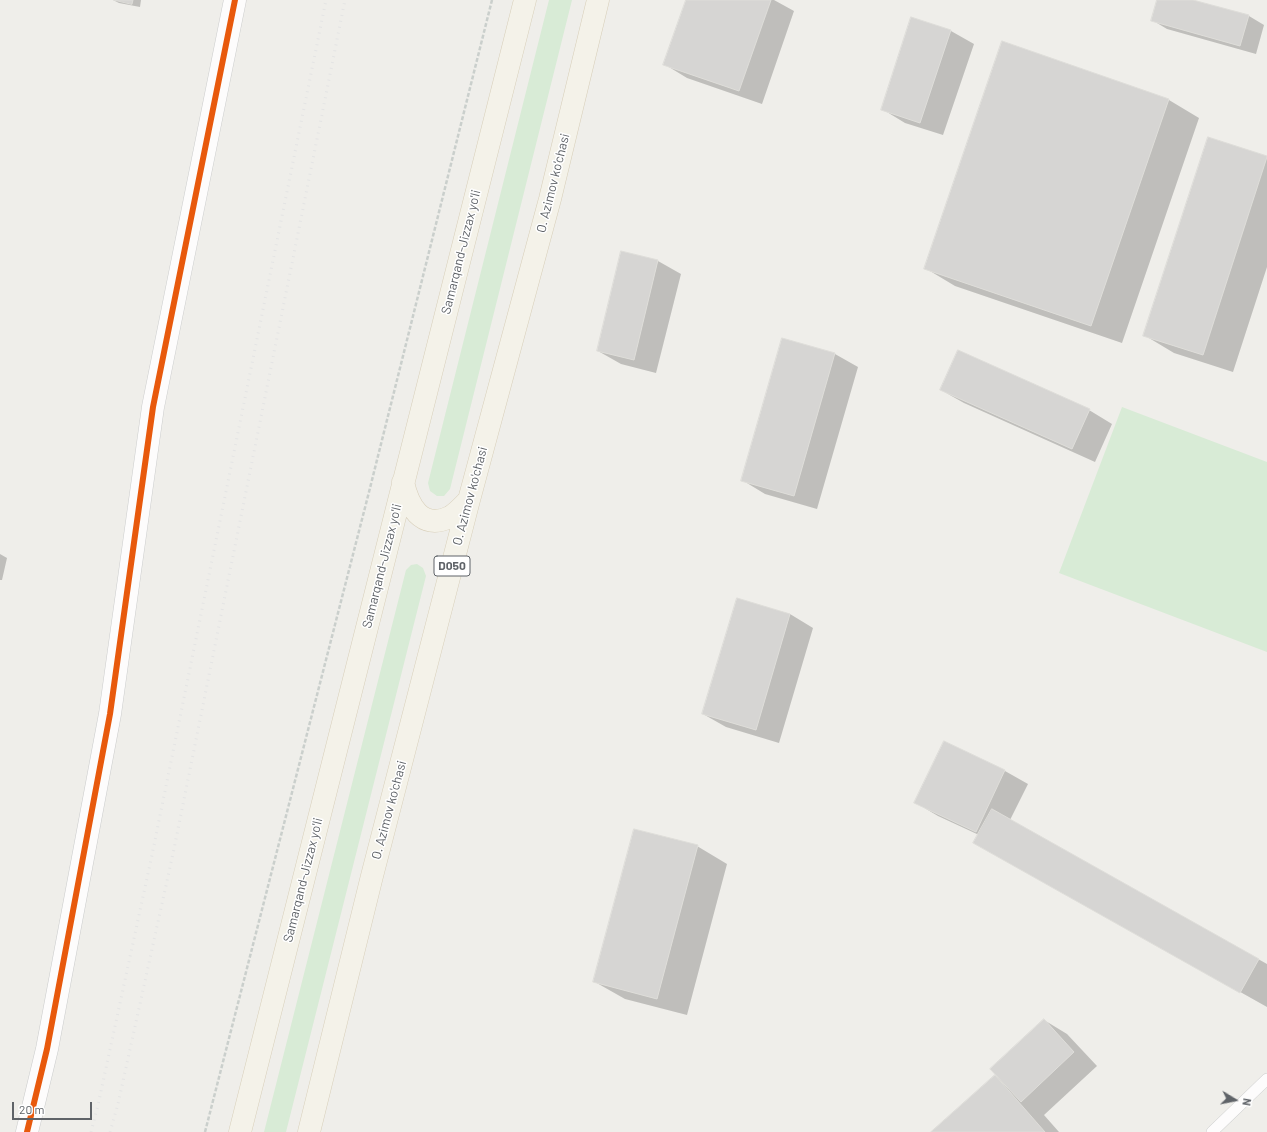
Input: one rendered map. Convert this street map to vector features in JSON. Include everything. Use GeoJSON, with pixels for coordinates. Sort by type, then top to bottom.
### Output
{"type":"FeatureCollection","features":[{"type":"Feature","properties":{"kind":"main road","name":"Samarqand-Jizzax yo'li"},"geometry":{"type":"LineString","coordinates":[[240,1132],[525,0]]}},
{"type":"Feature","properties":{"kind":"main road","name":"O. Azimov ko'chasi"},"geometry":{"type":"LineString","coordinates":[[308,1132],[374,868],[469,500],[550,199],[598,0]]}},
{"type":"Feature","properties":{"kind":"main road"},"geometry":{"type":"LineString","coordinates":[[403,482],[408,501],[414,511],[429,520],[438,520],[449,517],[469,500]]}},
{"type":"Feature","properties":{"kind":"street"},"geometry":{"type":"LineString","coordinates":[[27,1132],[47,1049],[110,714],[153,407],[234,0]]}},
{"type":"Feature","properties":{"kind":"lane"},"geometry":{"type":"LineString","coordinates":[[1212,1132],[1267,1079]]}},
{"type":"Feature","properties":{"kind":"path"},"geometry":{"type":"LineString","coordinates":[[205,1132],[367,500],[492,0]]}},
{"type":"Feature","properties":{"kind":"green space"},"geometry":{"type":"Polygon","coordinates":[[[549,0],[572,0],[450,489],[444,496],[437,496],[430,491],[428,483],[549,0]]]}},
{"type":"Feature","properties":{"kind":"green space"},"geometry":{"type":"Polygon","coordinates":[[[1122,407],[1267,462],[1267,652],[1059,573],[1122,407]]]}},
{"type":"Feature","properties":{"kind":"green space"},"geometry":{"type":"Polygon","coordinates":[[[417,564],[423,568],[426,576],[286,1132],[264,1132],[406,570],[411,565],[417,564]]]}},
{"type":"Feature","properties":{"kind":"building"},"geometry":{"type":"Polygon","coordinates":[[[114,0],[133,0],[132,4],[114,0]]]}},
{"type":"Feature","properties":{"kind":"building"},"geometry":{"type":"Polygon","coordinates":[[[686,0],[771,0],[739,91],[663,65],[686,0]]]}},
{"type":"Feature","properties":{"kind":"building"},"geometry":{"type":"Polygon","coordinates":[[[1157,0],[1193,0],[1249,15],[1240,46],[1151,21],[1157,0]]]}},
{"type":"Feature","properties":{"kind":"building"},"geometry":{"type":"Polygon","coordinates":[[[911,17],[951,30],[920,123],[881,110],[911,17]]]}},
{"type":"Feature","properties":{"kind":"building"},"geometry":{"type":"Polygon","coordinates":[[[1002,41],[1169,99],[1091,326],[924,269],[1002,41]]]}},
{"type":"Feature","properties":{"kind":"building"},"geometry":{"type":"Polygon","coordinates":[[[1208,137],[1267,157],[1203,355],[1143,336],[1208,137]]]}},
{"type":"Feature","properties":{"kind":"building"},"geometry":{"type":"Polygon","coordinates":[[[621,251],[658,260],[634,360],[597,351],[621,251]]]}},
{"type":"Feature","properties":{"kind":"building"},"geometry":{"type":"Polygon","coordinates":[[[782,338],[835,353],[794,496],[741,481],[782,338]]]}},
{"type":"Feature","properties":{"kind":"building"},"geometry":{"type":"Polygon","coordinates":[[[958,350],[1090,409],[1072,449],[940,390],[958,350]]]}},
{"type":"Feature","properties":{"kind":"building"},"geometry":{"type":"Polygon","coordinates":[[[737,598],[790,614],[756,730],[702,714],[737,598]]]}},
{"type":"Feature","properties":{"kind":"building"},"geometry":{"type":"Polygon","coordinates":[[[944,741],[1005,770],[976,832],[914,803],[944,741]]]}},
{"type":"Feature","properties":{"kind":"building"},"geometry":{"type":"Polygon","coordinates":[[[992,809],[1259,959],[1240,993],[973,843],[992,809]]]}},
{"type":"Feature","properties":{"kind":"building"},"geometry":{"type":"Polygon","coordinates":[[[634,829],[698,845],[657,999],[593,982],[634,829]]]}},
{"type":"Feature","properties":{"kind":"building"},"geometry":{"type":"Polygon","coordinates":[[[1044,1019],[1074,1052],[1021,1102],[990,1069],[1044,1019]]]}},
{"type":"Feature","properties":{"kind":"building"},"geometry":{"type":"Polygon","coordinates":[[[995,1075],[1045,1132],[931,1132],[995,1075]]]}},
{"type":"Feature","properties":{"kind":"railway"},"geometry":{"type":"LineString","coordinates":[[91,1132],[152,855],[326,0]]}},
{"type":"Feature","properties":{"kind":"railway"},"geometry":{"type":"LineString","coordinates":[[110,1132],[118,1104],[174,849],[345,0]]}},
{"type":"Feature","properties":{"kind":"cycle path"},"geometry":{"type":"LineString","coordinates":[[27,1132],[47,1049],[110,714],[153,407],[235,0]]}}]}
